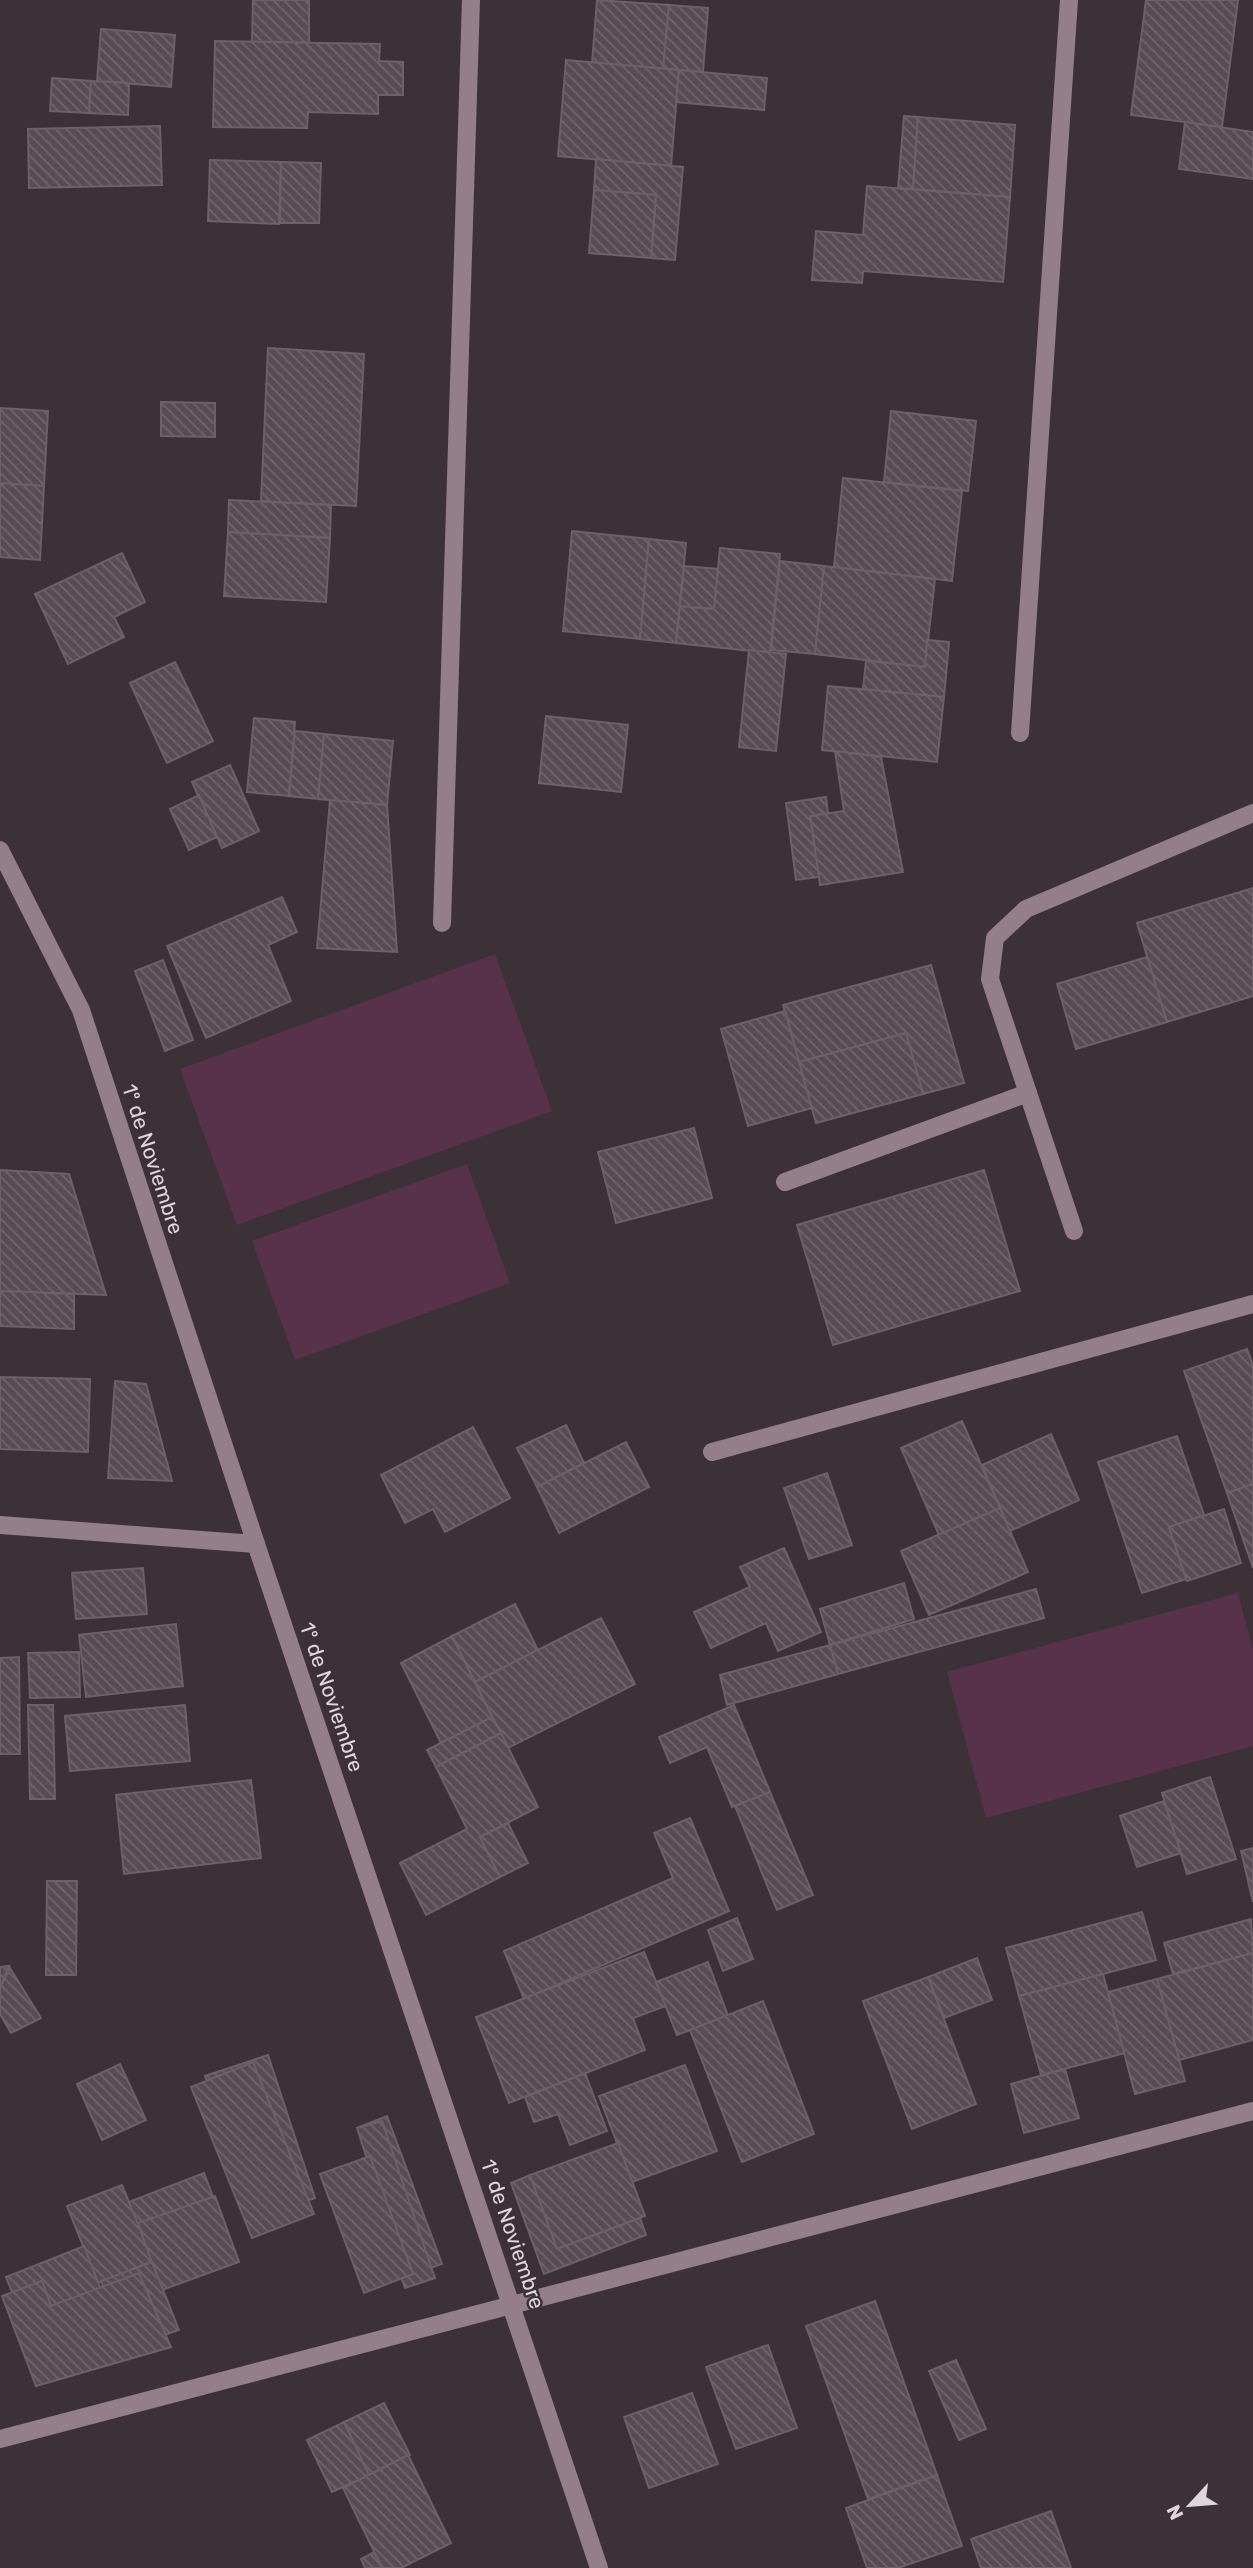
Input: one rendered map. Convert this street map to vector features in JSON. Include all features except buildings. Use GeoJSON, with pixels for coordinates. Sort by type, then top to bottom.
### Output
{"type":"FeatureCollection","features":[{"type":"Feature","properties":{"kind":"street"},"geometry":{"type":"LineString","coordinates":[[442,923],[471,0]]}},
{"type":"Feature","properties":{"kind":"street"},"geometry":{"type":"LineString","coordinates":[[1020,733],[1069,0]]}},
{"type":"Feature","properties":{"kind":"street"},"geometry":{"type":"LineString","coordinates":[[1074,1231],[990,979],[995,938],[1026,909],[1253,813]]}},
{"type":"Feature","properties":{"kind":"street","name":"1º de Noviembre"},"geometry":{"type":"LineString","coordinates":[[0,850],[80,1010],[599,2568]]}},
{"type":"Feature","properties":{"kind":"street"},"geometry":{"type":"LineString","coordinates":[[785,1182],[1028,1093]]}},
{"type":"Feature","properties":{"kind":"street"},"geometry":{"type":"LineString","coordinates":[[712,1452],[1253,1304]]}},
{"type":"Feature","properties":{"kind":"street"},"geometry":{"type":"LineString","coordinates":[[0,1525],[256,1544]]}},
{"type":"Feature","properties":{"kind":"street"},"geometry":{"type":"LineString","coordinates":[[0,2439],[1253,2111]]}},
{"type":"Feature","properties":{"kind":"shaded area"},"geometry":{"type":"Polygon","coordinates":[[[495,954],[552,1111],[237,1225],[180,1069],[495,954]]]}},
{"type":"Feature","properties":{"kind":"shaded area"},"geometry":{"type":"Polygon","coordinates":[[[467,1164],[510,1283],[295,1360],[252,1241],[467,1164]]]}},
{"type":"Feature","properties":{"kind":"shaded area"},"geometry":{"type":"Polygon","coordinates":[[[1238,1593],[1253,1650],[1253,1746],[986,1818],[947,1672],[1238,1593]]]}}]}
